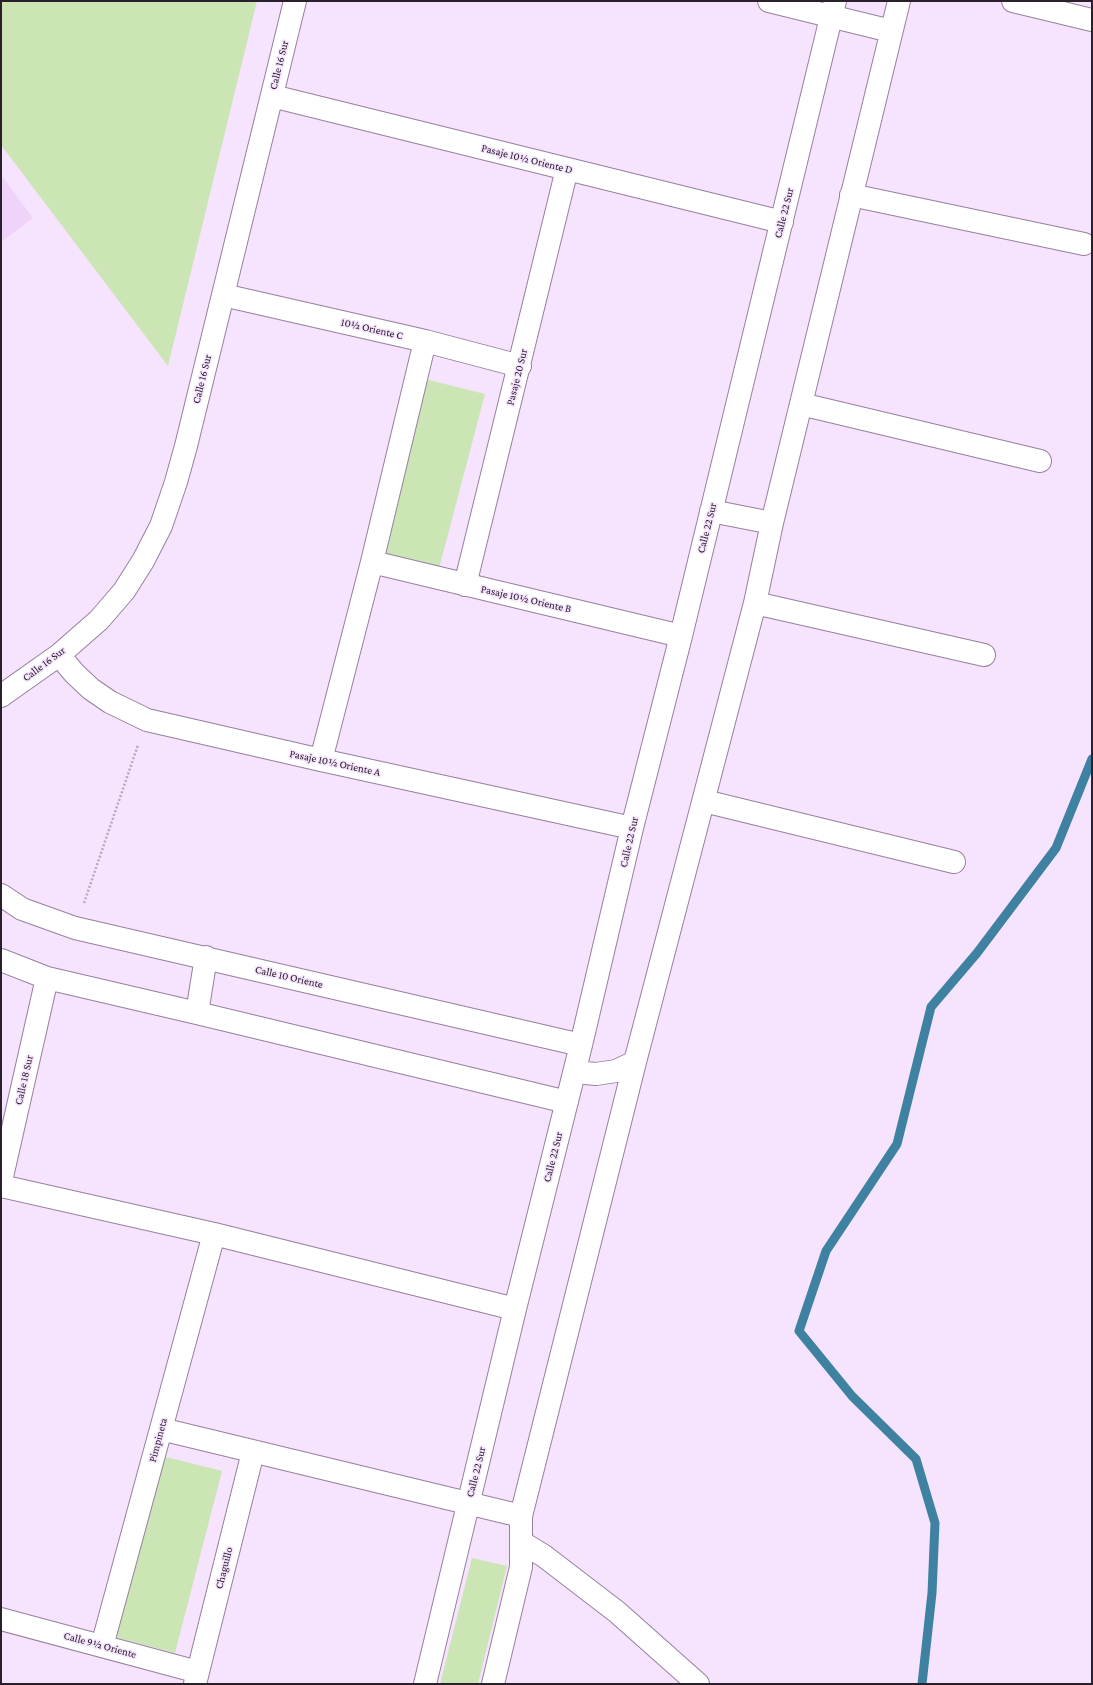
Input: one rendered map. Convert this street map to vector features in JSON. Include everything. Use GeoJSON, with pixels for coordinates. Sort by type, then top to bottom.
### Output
{"type":"FeatureCollection","features":[{"type":"Feature","properties":{"kind":"street","name":"Calle 16 Sur"},"geometry":{"type":"LineString","coordinates":[[1,696],[59,655],[98,620],[124,591],[143,561],[161,526],[186,446],[295,1]]}},
{"type":"Feature","properties":{"kind":"street"},"geometry":{"type":"LineString","coordinates":[[769,1],[833,8],[891,31]]}},
{"type":"Feature","properties":{"kind":"street"},"geometry":{"type":"LineString","coordinates":[[493,1684],[521,1567],[521,1516],[635,1062],[755,603],[772,523],[899,1]]}},
{"type":"Feature","properties":{"kind":"street"},"geometry":{"type":"LineString","coordinates":[[1013,1],[1092,20]]}},
{"type":"Feature","properties":{"kind":"street","name":"Calle 22 Sur"},"geometry":{"type":"LineString","coordinates":[[425,1684],[575,1072],[632,828],[681,636],[833,8]]}},
{"type":"Feature","properties":{"kind":"street","name":"Pasaje 10½ Oriente D"},"geometry":{"type":"LineString","coordinates":[[272,96],[782,222]]}},
{"type":"Feature","properties":{"kind":"street","name":"Pasaje 20 Sur"},"geometry":{"type":"LineString","coordinates":[[465,585],[520,366],[567,169]]}},
{"type":"Feature","properties":{"kind":"street"},"geometry":{"type":"LineString","coordinates":[[851,195],[1084,244]]}},
{"type":"Feature","properties":{"kind":"street","name":"10½ Oriente C"},"geometry":{"type":"LineString","coordinates":[[223,295],[424,341],[520,366]]}},
{"type":"Feature","properties":{"kind":"street"},"geometry":{"type":"LineString","coordinates":[[322,760],[372,562],[424,341]]}},
{"type":"Feature","properties":{"kind":"street"},"geometry":{"type":"LineString","coordinates":[[801,404],[1040,461]]}},
{"type":"Feature","properties":{"kind":"street"},"geometry":{"type":"LineString","coordinates":[[711,511],[772,523]]}},
{"type":"Feature","properties":{"kind":"street","name":"Pasaje 10½ Oriente B"},"geometry":{"type":"LineString","coordinates":[[372,562],[681,636]]}},
{"type":"Feature","properties":{"kind":"street"},"geometry":{"type":"LineString","coordinates":[[755,603],[984,655]]}},
{"type":"Feature","properties":{"kind":"street","name":"Pasaje 10½ Oriente A"},"geometry":{"type":"LineString","coordinates":[[59,655],[74,673],[97,693],[110,702],[147,720],[632,828]]}},
{"type":"Feature","properties":{"kind":"street"},"geometry":{"type":"LineString","coordinates":[[704,801],[954,862]]}},
{"type":"Feature","properties":{"kind":"street","name":"Calle 10 Oriente"},"geometry":{"type":"LineString","coordinates":[[1,896],[22,909],[75,928],[206,957],[581,1045]]}},
{"type":"Feature","properties":{"kind":"street"},"geometry":{"type":"LineString","coordinates":[[197,1013],[206,957]]}},
{"type":"Feature","properties":{"kind":"street"},"geometry":{"type":"LineString","coordinates":[[1,960],[47,978],[567,1102]]}},
{"type":"Feature","properties":{"kind":"street","name":"Calle 18 Sur"},"geometry":{"type":"LineString","coordinates":[[1,1181],[47,978]]}},
{"type":"Feature","properties":{"kind":"street"},"geometry":{"type":"LineString","coordinates":[[575,1072],[596,1074],[616,1071],[635,1062]]}},
{"type":"Feature","properties":{"kind":"street"},"geometry":{"type":"LineString","coordinates":[[1,1186],[214,1234],[516,1309]]}},
{"type":"Feature","properties":{"kind":"street","name":"Pimpineta"},"geometry":{"type":"LineString","coordinates":[[102,1646],[214,1234]]}},
{"type":"Feature","properties":{"kind":"street"},"geometry":{"type":"LineString","coordinates":[[161,1429],[521,1516]]}},
{"type":"Feature","properties":{"kind":"street","name":"Chaguillo"},"geometry":{"type":"LineString","coordinates":[[196,1678],[253,1452]]}},
{"type":"Feature","properties":{"kind":"street"},"geometry":{"type":"LineString","coordinates":[[521,1542],[544,1556],[617,1612],[698,1684]]}},
{"type":"Feature","properties":{"kind":"street","name":"Calle 9½ Oriente"},"geometry":{"type":"LineString","coordinates":[[1,1619],[102,1646],[196,1678]]}},
{"type":"Feature","properties":{"kind":"path"},"geometry":{"type":"LineString","coordinates":[[75,928],[147,720]]}},
{"type":"Feature","properties":{"kind":"shaded area"},"geometry":{"type":"Polygon","coordinates":[[[1,175],[33,218],[1,242],[1,175]]]}},
{"type":"Feature","properties":{"kind":"green space"},"geometry":{"type":"Polygon","coordinates":[[[1,1],[257,1],[168,366],[1,145],[1,1]]]}},
{"type":"Feature","properties":{"kind":"green space"},"geometry":{"type":"Polygon","coordinates":[[[425,379],[485,394],[437,576],[377,560],[425,379]]]}},
{"type":"Feature","properties":{"kind":"green space"},"geometry":{"type":"Polygon","coordinates":[[[162,1456],[222,1471],[175,1653],[115,1637],[162,1456]]]}},
{"type":"Feature","properties":{"kind":"green space"},"geometry":{"type":"Polygon","coordinates":[[[472,1558],[507,1566],[478,1684],[440,1684],[472,1558]]]}},
{"type":"Feature","properties":{"kind":"waterway"},"geometry":{"type":"LineString","coordinates":[[922,1684],[932,1593],[935,1523],[916,1459],[852,1396],[799,1331],[826,1251],[897,1144],[931,1007],[977,953],[1056,848],[1092,759]]}}]}
